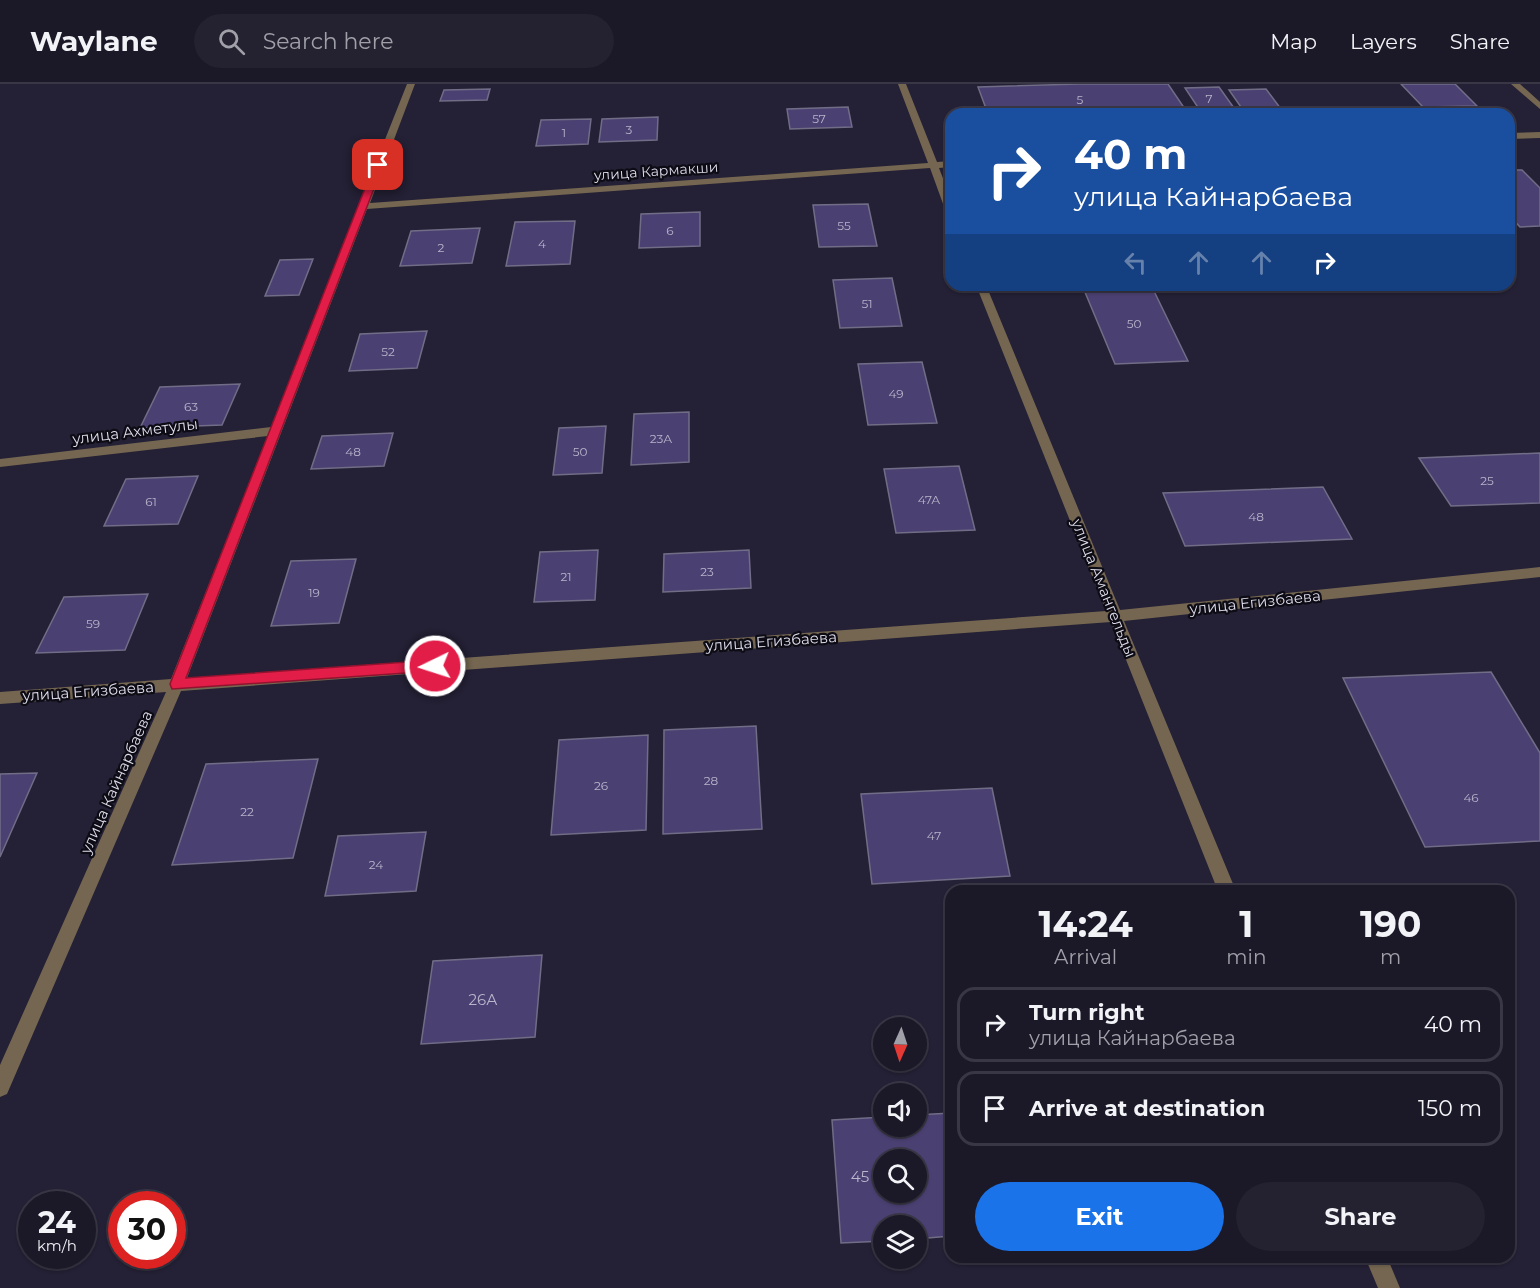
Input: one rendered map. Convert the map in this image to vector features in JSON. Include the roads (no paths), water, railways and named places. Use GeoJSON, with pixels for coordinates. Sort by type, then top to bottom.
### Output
{"type":"FeatureCollection","features":[{"type":"Feature","properties":{"kind":"street","name":"улица Кайнарбаева"},"geometry":{"type":"LineString","coordinates":[[0,1087],[177,684],[411,84]]}},
{"type":"Feature","properties":{"kind":"street"},"geometry":{"type":"LineString","coordinates":[[903,84],[945,197]]}},
{"type":"Feature","properties":{"kind":"street"},"geometry":{"type":"LineString","coordinates":[[1515,84],[1540,106]]}},
{"type":"Feature","properties":{"kind":"street"},"geometry":{"type":"LineString","coordinates":[[1515,136],[1540,135]]}},
{"type":"Feature","properties":{"kind":"street","name":"улица Кармакши"},"geometry":{"type":"LineString","coordinates":[[362,206],[945,164]]}},
{"type":"Feature","properties":{"kind":"street","name":"улица Амангельды"},"geometry":{"type":"LineString","coordinates":[[983,291],[1225,885]]}},
{"type":"Feature","properties":{"kind":"street","name":"улица Ахметулы"},"geometry":{"type":"LineString","coordinates":[[0,463],[275,431]]}},
{"type":"Feature","properties":{"kind":"street","name":"улица Егизбаева"},"geometry":{"type":"LineString","coordinates":[[0,698],[1115,616],[1540,572]]}},
{"type":"Feature","properties":{"kind":"street"},"geometry":{"type":"LineString","coordinates":[[1379,1263],[1389,1288]]}}]}
